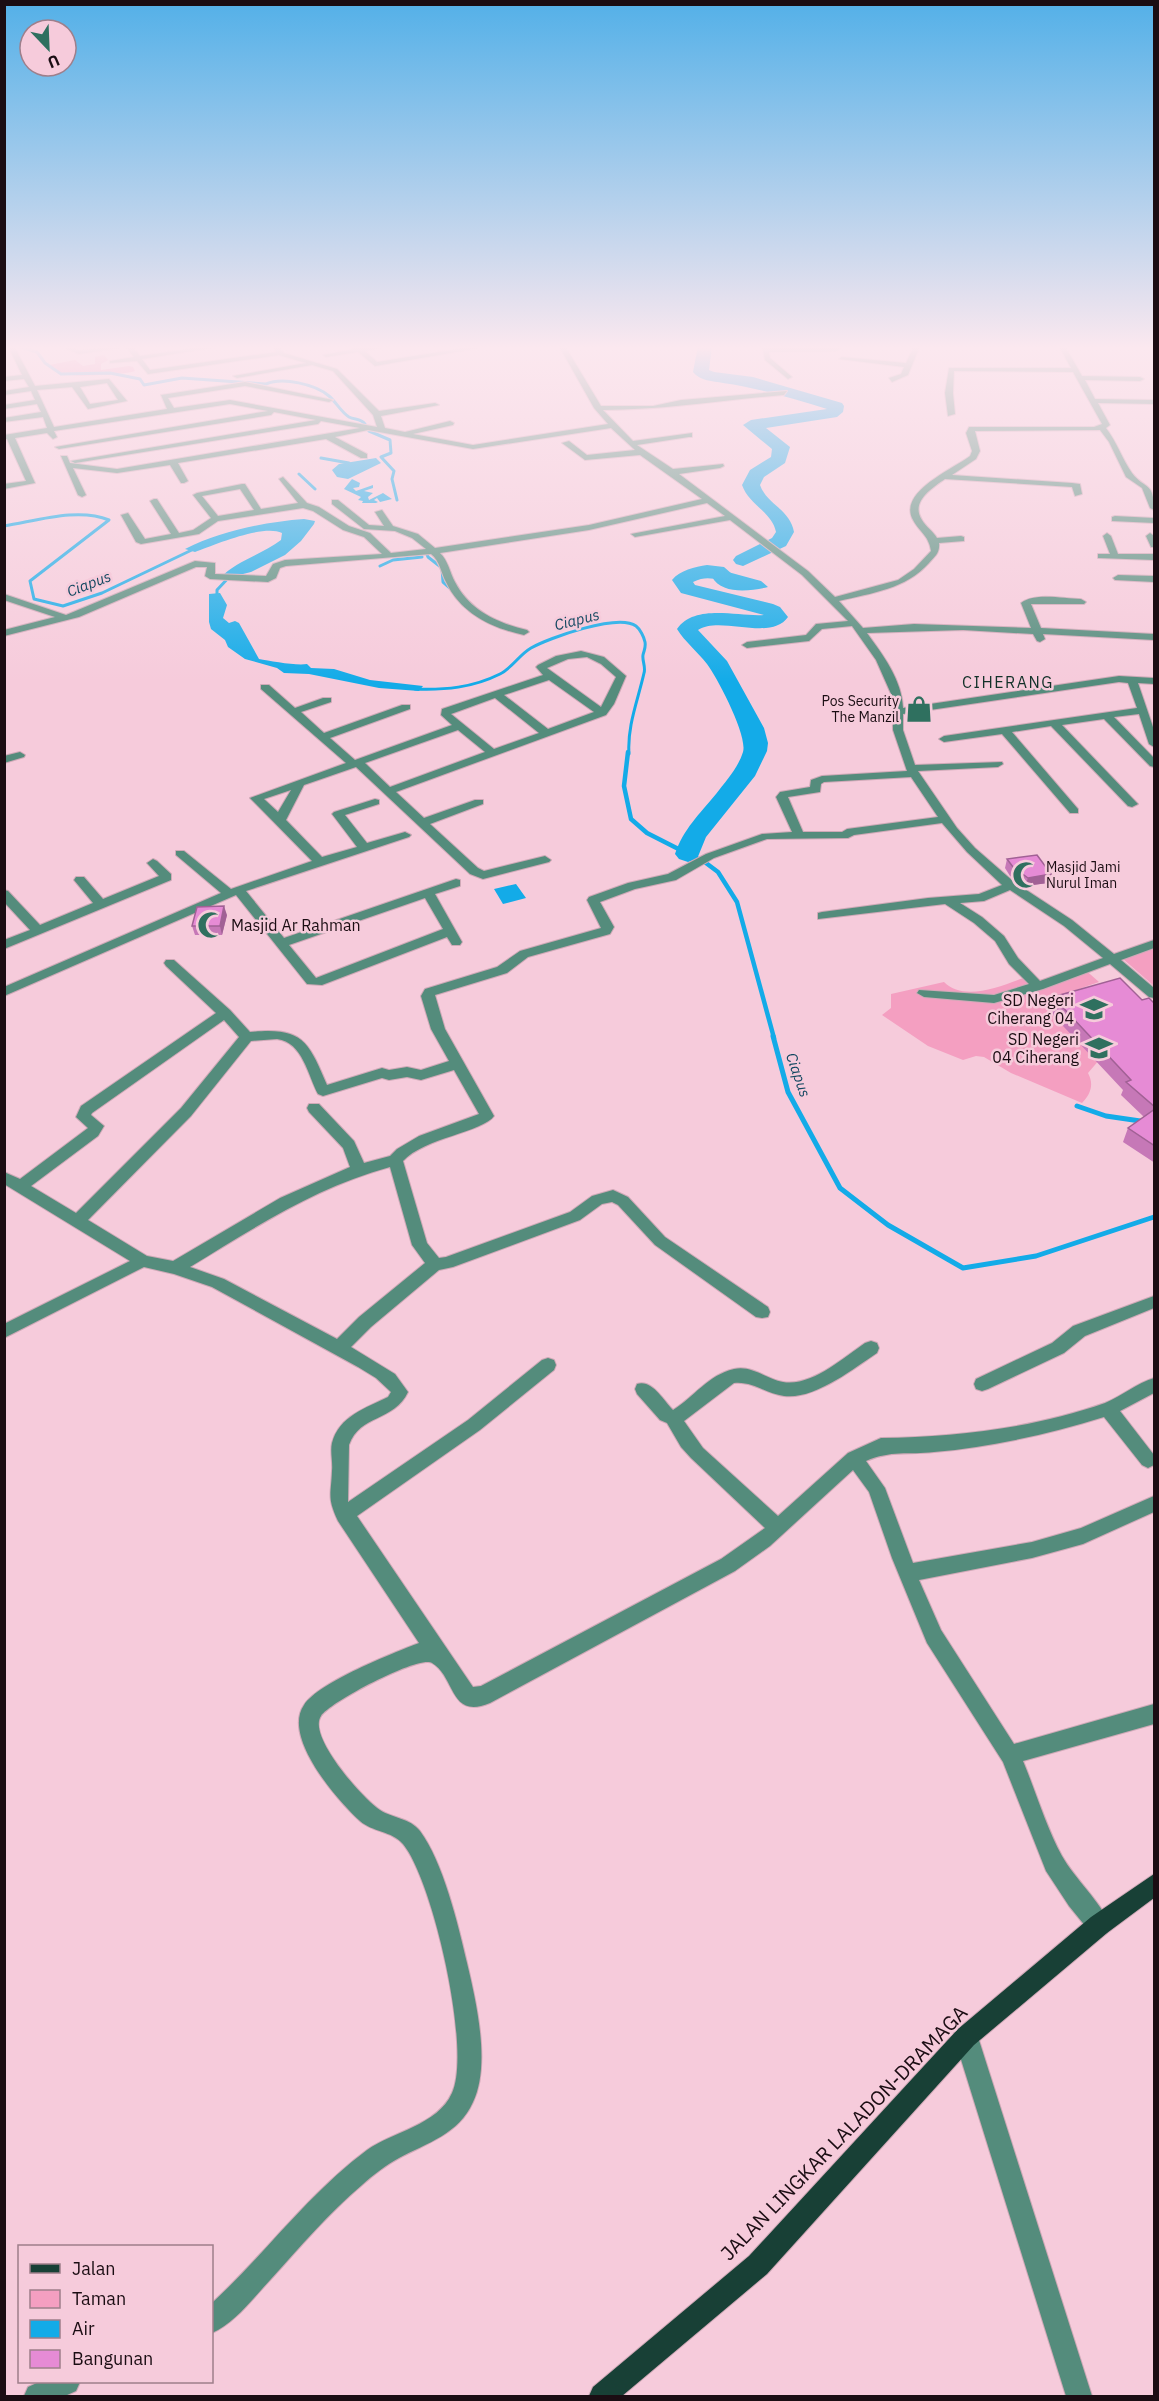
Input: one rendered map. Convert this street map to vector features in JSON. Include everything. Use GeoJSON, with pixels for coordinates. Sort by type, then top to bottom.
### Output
{"type":"FeatureCollection","features":[{"type":"Feature","properties":{"kind":"main road","name":"JALAN LINGKAR LALADON-DRAMAGA"},"geometry":{"type":"LineString","coordinates":[[602,2397],[758,2265],[966,2037],[1099,1925],[1155,1885]]}},
{"type":"Feature","properties":{"kind":"street"},"geometry":{"type":"LineString","coordinates":[[4,487],[31,483],[18,458]]}},
{"type":"Feature","properties":{"kind":"street"},"geometry":{"type":"LineString","coordinates":[[64,458],[82,495]]}},
{"type":"Feature","properties":{"kind":"street"},"geometry":{"type":"LineString","coordinates":[[67,464],[102,458]]}},
{"type":"Feature","properties":{"kind":"street"},"geometry":{"type":"LineString","coordinates":[[67,464],[117,471],[196,458]]}},
{"type":"Feature","properties":{"kind":"street"},"geometry":{"type":"LineString","coordinates":[[650,458],[806,573],[834,600],[861,631],[881,660],[897,696],[902,746],[913,771],[945,819],[971,850],[1010,885],[1068,923],[1155,994]]}},
{"type":"Feature","properties":{"kind":"street"},"geometry":{"type":"LineString","coordinates":[[834,600],[907,579],[935,551],[935,540],[919,522],[915,507],[919,497],[944,477],[965,465],[971,458]]}},
{"type":"Feature","properties":{"kind":"street"},"geometry":{"type":"LineString","coordinates":[[1121,458],[1129,475],[1150,487],[1154,505]]}},
{"type":"Feature","properties":{"kind":"street"},"geometry":{"type":"LineString","coordinates":[[173,462],[184,481]]}},
{"type":"Feature","properties":{"kind":"street"},"geometry":{"type":"LineString","coordinates":[[672,472],[720,466]]}},
{"type":"Feature","properties":{"kind":"street"},"geometry":{"type":"LineString","coordinates":[[944,477],[1072,485],[1077,487],[1078,494]]}},
{"type":"Feature","properties":{"kind":"street"},"geometry":{"type":"LineString","coordinates":[[283,479],[304,505]]}},
{"type":"Feature","properties":{"kind":"street"},"geometry":{"type":"LineString","coordinates":[[216,519],[197,495],[242,486],[259,512]]}},
{"type":"Feature","properties":{"kind":"street"},"geometry":{"type":"LineString","coordinates":[[4,633],[66,618],[195,564],[210,564],[213,567],[209,576],[270,579],[274,568],[285,563],[389,556],[522,539],[707,500]]}},
{"type":"Feature","properties":{"kind":"street"},"geometry":{"type":"LineString","coordinates":[[154,501],[177,536]]}},
{"type":"Feature","properties":{"kind":"street"},"geometry":{"type":"LineString","coordinates":[[335,502],[367,527],[408,532],[441,557],[451,584],[468,608],[501,627],[524,632]]}},
{"type":"Feature","properties":{"kind":"street"},"geometry":{"type":"LineString","coordinates":[[125,515],[141,542],[196,532],[216,519],[304,505],[316,509],[346,528],[367,535],[389,556]]}},
{"type":"Feature","properties":{"kind":"street"},"geometry":{"type":"LineString","coordinates":[[379,512],[390,528]]}},
{"type":"Feature","properties":{"kind":"street"},"geometry":{"type":"LineString","coordinates":[[635,534],[733,517]]}},
{"type":"Feature","properties":{"kind":"street"},"geometry":{"type":"LineString","coordinates":[[1115,519],[1155,521]]}},
{"type":"Feature","properties":{"kind":"street"},"geometry":{"type":"LineString","coordinates":[[1107,536],[1115,556]]}},
{"type":"Feature","properties":{"kind":"street"},"geometry":{"type":"LineString","coordinates":[[935,540],[961,539]]}},
{"type":"Feature","properties":{"kind":"street"},"geometry":{"type":"LineString","coordinates":[[1101,556],[1155,557]]}},
{"type":"Feature","properties":{"kind":"street"},"geometry":{"type":"LineString","coordinates":[[1118,578],[1155,579]]}},
{"type":"Feature","properties":{"kind":"street"},"geometry":{"type":"LineString","coordinates":[[4,597],[66,618]]}},
{"type":"Feature","properties":{"kind":"street"},"geometry":{"type":"LineString","coordinates":[[1039,636],[1026,607],[1028,601],[1082,602]]}},
{"type":"Feature","properties":{"kind":"street"},"geometry":{"type":"LineString","coordinates":[[747,645],[809,638],[819,627],[894,632],[1155,637]]}},
{"type":"Feature","properties":{"kind":"street"},"geometry":{"type":"LineString","coordinates":[[1039,636],[1155,643]]}},
{"type":"Feature","properties":{"kind":"street"},"geometry":{"type":"LineString","coordinates":[[389,791],[602,713],[609,704],[621,676],[593,656],[566,657],[542,667],[550,676],[602,713]]}},
{"type":"Feature","properties":{"kind":"street"},"geometry":{"type":"LineString","coordinates":[[493,754],[446,715],[446,711],[550,676]]}},
{"type":"Feature","properties":{"kind":"street"},"geometry":{"type":"LineString","coordinates":[[898,712],[1119,679],[1155,681]]}},
{"type":"Feature","properties":{"kind":"street"},"geometry":{"type":"LineString","coordinates":[[1132,680],[1154,740]]}},
{"type":"Feature","properties":{"kind":"street"},"geometry":{"type":"LineString","coordinates":[[265,687],[389,791],[474,871],[483,875],[545,860]]}},
{"type":"Feature","properties":{"kind":"street"},"geometry":{"type":"LineString","coordinates":[[496,694],[547,734]]}},
{"type":"Feature","properties":{"kind":"street"},"geometry":{"type":"LineString","coordinates":[[295,711],[327,700]]}},
{"type":"Feature","properties":{"kind":"street"},"geometry":{"type":"LineString","coordinates":[[323,737],[406,707]]}},
{"type":"Feature","properties":{"kind":"street"},"geometry":{"type":"LineString","coordinates":[[944,739],[1142,710]]}},
{"type":"Feature","properties":{"kind":"street"},"geometry":{"type":"LineString","coordinates":[[1106,715],[1155,764]]}},
{"type":"Feature","properties":{"kind":"street"},"geometry":{"type":"LineString","coordinates":[[1054,723],[1132,804]]}},
{"type":"Feature","properties":{"kind":"street"},"geometry":{"type":"LineString","coordinates":[[320,862],[256,798],[459,726]]}},
{"type":"Feature","properties":{"kind":"street"},"geometry":{"type":"LineString","coordinates":[[1004,730],[1074,810]]}},
{"type":"Feature","properties":{"kind":"street"},"geometry":{"type":"LineString","coordinates":[[4,760],[20,755]]}},
{"type":"Feature","properties":{"kind":"street"},"geometry":{"type":"LineString","coordinates":[[799,836],[782,797],[784,794],[816,790],[815,782],[822,779],[998,764]]}},
{"type":"Feature","properties":{"kind":"street"},"geometry":{"type":"LineString","coordinates":[[280,820],[300,783]]}},
{"type":"Feature","properties":{"kind":"street"},"geometry":{"type":"LineString","coordinates":[[364,848],[338,814],[375,802]]}},
{"type":"Feature","properties":{"kind":"street"},"geometry":{"type":"LineString","coordinates":[[422,823],[479,802]]}},
{"type":"Feature","properties":{"kind":"street"},"geometry":{"type":"LineString","coordinates":[[176,1268],[225,1236],[285,1202],[359,1170],[395,1160],[400,1151],[487,1116],[438,1029],[428,993],[512,966],[524,954],[606,932],[608,927],[593,900],[602,895],[672,877],[710,856],[771,835],[848,835],[847,832],[945,819]]}},
{"type":"Feature","properties":{"kind":"street"},"geometry":{"type":"LineString","coordinates":[[4,992],[234,892],[405,835]]}},
{"type":"Feature","properties":{"kind":"street"},"geometry":{"type":"LineString","coordinates":[[180,853],[234,892],[312,981],[317,982],[453,937],[428,893]]}},
{"type":"Feature","properties":{"kind":"street"},"geometry":{"type":"LineString","coordinates":[[4,945],[167,877],[153,863]]}},
{"type":"Feature","properties":{"kind":"street"},"geometry":{"type":"LineString","coordinates":[[80,880],[101,904]]}},
{"type":"Feature","properties":{"kind":"street"},"geometry":{"type":"LineString","coordinates":[[281,943],[456,883]]}},
{"type":"Feature","properties":{"kind":"street"},"geometry":{"type":"LineString","coordinates":[[822,916],[928,902],[980,898],[999,892],[1010,885]]}},
{"type":"Feature","properties":{"kind":"street"},"geometry":{"type":"LineString","coordinates":[[4,894],[38,931]]}},
{"type":"Feature","properties":{"kind":"street"},"geometry":{"type":"LineString","coordinates":[[949,902],[978,920],[1000,939],[1013,961],[1038,986]]}},
{"type":"Feature","properties":{"kind":"street"},"geometry":{"type":"LineString","coordinates":[[924,993],[953,993],[986,999],[1038,986],[1155,944]]}},
{"type":"Feature","properties":{"kind":"street"},"geometry":{"type":"LineString","coordinates":[[170,963],[225,1013],[247,1037],[286,1036],[297,1043],[307,1056],[324,1091],[382,1073],[389,1075],[407,1072],[421,1074],[457,1064]]}},
{"type":"Feature","properties":{"kind":"street"},"geometry":{"type":"LineString","coordinates":[[20,1187],[93,1132],[97,1126],[83,1117],[86,1110],[225,1013]]}},
{"type":"Feature","properties":{"kind":"street"},"geometry":{"type":"LineString","coordinates":[[78,1221],[186,1112],[247,1037]]}},
{"type":"Feature","properties":{"kind":"street"},"geometry":{"type":"LineString","coordinates":[[314,1108],[349,1145],[359,1170]]}},
{"type":"Feature","properties":{"kind":"street"},"geometry":{"type":"LineString","coordinates":[[395,1160],[420,1245],[435,1264]]}},
{"type":"Feature","properties":{"kind":"street"},"geometry":{"type":"LineString","coordinates":[[4,1177],[143,1261],[176,1268],[218,1283],[388,1377],[400,1392],[394,1402],[357,1420],[341,1439],[338,1503],[463,1693],[469,1697],[483,1696],[709,1576],[750,1551],[855,1458],[881,1446],[933,1445],[1018,1433],[1108,1409],[1154,1388]]}},
{"type":"Feature","properties":{"kind":"street"},"geometry":{"type":"LineString","coordinates":[[339,1348],[365,1322],[435,1264],[447,1263],[575,1216],[597,1200],[613,1196],[623,1201],[660,1241],[762,1312]]}},
{"type":"Feature","properties":{"kind":"street"},"geometry":{"type":"LineString","coordinates":[[4,1332],[143,1261]]}},
{"type":"Feature","properties":{"kind":"street"},"geometry":{"type":"LineString","coordinates":[[982,1384],[1058,1348],[1079,1331],[1155,1302]]}},
{"type":"Feature","properties":{"kind":"street"},"geometry":{"type":"LineString","coordinates":[[673,1418],[733,1376],[748,1376],[786,1390],[801,1388],[871,1348]]}},
{"type":"Feature","properties":{"kind":"street"},"geometry":{"type":"LineString","coordinates":[[344,1515],[474,1425],[548,1365]]}},
{"type":"Feature","properties":{"kind":"street"},"geometry":{"type":"LineString","coordinates":[[643,1389],[666,1414],[673,1418],[687,1442],[697,1453],[778,1528]]}},
{"type":"Feature","properties":{"kind":"street"},"geometry":{"type":"LineString","coordinates":[[1108,1409],[1148,1460]]}},
{"type":"Feature","properties":{"kind":"street"},"geometry":{"type":"LineString","coordinates":[[855,1458],[876,1488],[934,1636],[1010,1755],[1054,1863],[1077,1898],[1099,1925]]}},
{"type":"Feature","properties":{"kind":"street"},"geometry":{"type":"LineString","coordinates":[[908,1573],[1032,1550],[1083,1536],[1155,1504]]}},
{"type":"Feature","properties":{"kind":"street"},"geometry":{"type":"LineString","coordinates":[[213,2319],[350,2181],[379,2157],[445,2122],[465,2094],[470,2067],[460,1985],[444,1915],[429,1870],[418,1848],[404,1829],[378,1821],[352,1798],[316,1750],[308,1728],[311,1712],[329,1695],[416,1654],[431,1651],[437,1653]]}},
{"type":"Feature","properties":{"kind":"street"},"geometry":{"type":"LineString","coordinates":[[1010,1755],[1155,1714]]}},
{"type":"Feature","properties":{"kind":"street"},"geometry":{"type":"LineString","coordinates":[[966,2037],[1079,2397]]}},
{"type":"Feature","properties":{"kind":"street"},"geometry":{"type":"LineString","coordinates":[[37,2397],[66,2383]]}},
{"type":"Feature","properties":{"kind":"green space"},"geometry":{"type":"Polygon","coordinates":[[[1154,946],[1154,986],[1123,959],[1154,946]]]}},
{"type":"Feature","properties":{"kind":"green space"},"geometry":{"type":"Polygon","coordinates":[[[1082,967],[1099,982],[1047,1000],[1048,1008],[1100,1059],[1088,1073],[1091,1089],[1082,1103],[1011,1073],[984,1057],[976,1056],[963,1060],[928,1046],[882,1015],[891,1008],[891,994],[944,982],[953,988],[975,992],[999,987],[1032,975],[1038,981],[1082,967]]]}},
{"type":"Feature","properties":{"kind":"water"},"geometry":{"type":"Polygon","coordinates":[[[376,458],[381,463],[348,479],[337,477],[332,470],[339,464],[376,458]]]}},
{"type":"Feature","properties":{"kind":"water"},"geometry":{"type":"Polygon","coordinates":[[[352,479],[360,483],[359,487],[353,488],[356,491],[373,485],[373,488],[364,491],[373,493],[368,497],[369,500],[383,493],[392,499],[380,502],[377,498],[374,500],[378,502],[376,503],[362,503],[363,501],[358,500],[361,497],[344,489],[352,479]]]}},
{"type":"Feature","properties":{"kind":"water"},"geometry":{"type":"Polygon","coordinates":[[[304,519],[315,521],[314,524],[301,541],[285,555],[251,572],[239,575],[232,581],[220,578],[234,567],[281,540],[282,533],[263,531],[238,536],[195,552],[185,549],[243,528],[304,519]]]}},
{"type":"Feature","properties":{"kind":"water"},"geometry":{"type":"Polygon","coordinates":[[[728,572],[761,581],[768,587],[753,590],[730,589],[717,583],[712,577],[705,577],[728,572]]]}},
{"type":"Feature","properties":{"kind":"water"},"geometry":{"type":"Polygon","coordinates":[[[220,593],[227,605],[223,618],[229,623],[235,621],[239,623],[259,659],[307,664],[311,668],[334,669],[370,680],[423,686],[419,691],[379,688],[309,674],[284,673],[277,668],[245,659],[228,647],[225,640],[211,629],[209,594],[220,593]]]}},
{"type":"Feature","properties":{"kind":"water"},"geometry":{"type":"Polygon","coordinates":[[[516,884],[526,898],[503,904],[494,889],[516,884]]]}},
{"type":"Feature","properties":{"kind":"building"},"geometry":{"type":"Polygon","coordinates":[[[1037,855],[1051,874],[1028,878],[1013,867],[1007,859],[1037,855]]]}},
{"type":"Feature","properties":{"kind":"building"},"geometry":{"type":"Polygon","coordinates":[[[224,906],[220,926],[192,926],[197,907],[224,906]]]}},
{"type":"Feature","properties":{"kind":"building"},"geometry":{"type":"Polygon","coordinates":[[[1120,978],[1142,1000],[1149,998],[1155,1004],[1155,1107],[1126,1082],[1131,1080],[1053,997],[1120,978]]]}},
{"type":"Feature","properties":{"kind":"building"},"geometry":{"type":"Polygon","coordinates":[[[1155,1109],[1155,1146],[1128,1128],[1155,1109]]]}},
{"type":"Feature","properties":{"kind":"waterway"},"geometry":{"type":"LineString","coordinates":[[321,458],[349,463]]}},
{"type":"Feature","properties":{"kind":"waterway"},"geometry":{"type":"LineString","coordinates":[[382,458],[394,471],[392,479],[397,500]]}},
{"type":"Feature","properties":{"kind":"waterway"},"geometry":{"type":"LineString","coordinates":[[743,560],[779,542],[785,532],[780,518],[758,498],[751,485],[756,474],[779,458]]}},
{"type":"Feature","properties":{"kind":"waterway"},"geometry":{"type":"LineString","coordinates":[[299,474],[315,489]]}},
{"type":"Feature","properties":{"kind":"waterway","name":"Ciapus"},"geometry":{"type":"LineString","coordinates":[[4,526],[71,515],[97,516],[109,520],[30,581],[34,599],[63,606],[102,593],[196,548]]}},
{"type":"Feature","properties":{"kind":"waterway"},"geometry":{"type":"LineString","coordinates":[[426,552],[428,557],[442,568],[443,582],[451,589]]}},
{"type":"Feature","properties":{"kind":"waterway"},"geometry":{"type":"LineString","coordinates":[[380,566],[393,560],[422,557]]}},
{"type":"Feature","properties":{"kind":"waterway"},"geometry":{"type":"LineString","coordinates":[[688,854],[694,835],[743,776],[755,751],[756,743],[752,728],[716,661],[687,629],[694,623],[704,620],[756,622],[778,617],[766,608],[688,589],[682,580],[696,573],[707,571],[722,574]]}},
{"type":"Feature","properties":{"kind":"waterway","name":"Ciapus"},"geometry":{"type":"LineString","coordinates":[[217,599],[217,590],[231,575]]}},
{"type":"Feature","properties":{"kind":"waterway","name":"Ciapus"},"geometry":{"type":"LineString","coordinates":[[415,689],[448,688],[490,679],[504,671],[531,648],[552,639],[584,628],[627,623],[637,627],[645,644],[644,671],[631,723],[629,754]]}},
{"type":"Feature","properties":{"kind":"waterway","name":"Ciapus"},"geometry":{"type":"LineString","coordinates":[[628,752],[624,786],[631,819],[647,833],[706,863],[718,872],[737,902],[774,1038]]}},
{"type":"Feature","properties":{"kind":"waterway","name":"Ciapus"},"geometry":{"type":"LineString","coordinates":[[773,1036],[788,1092],[840,1188],[888,1225],[963,1268],[1036,1256],[1154,1217]]}},
{"type":"Feature","properties":{"kind":"waterway"},"geometry":{"type":"LineString","coordinates":[[1077,1106],[1106,1116],[1154,1123]]}},
{"type":"Feature","properties":{"kind":"place","name":"Pos Security The Manzil"},"geometry":{"type":"Point","coordinates":[919,709]}},
{"type":"Feature","properties":{"kind":"place","name":"Masjid Jami Nurul Iman"},"geometry":{"type":"Point","coordinates":[1026,875]}},
{"type":"Feature","properties":{"kind":"place","name":"Masjid Ar Rahman"},"geometry":{"type":"Point","coordinates":[211,925]}},
{"type":"Feature","properties":{"kind":"place","name":"SD Negeri Ciherang 04"},"geometry":{"type":"Point","coordinates":[1094,1009]}},
{"type":"Feature","properties":{"kind":"place","name":"SD Negeri 04 Ciherang"},"geometry":{"type":"Point","coordinates":[1099,1048]}},
{"type":"Feature","properties":{"kind":"district","name":"CIHERANG"},"geometry":{"type":"Point","coordinates":[1008,682]}}]}
